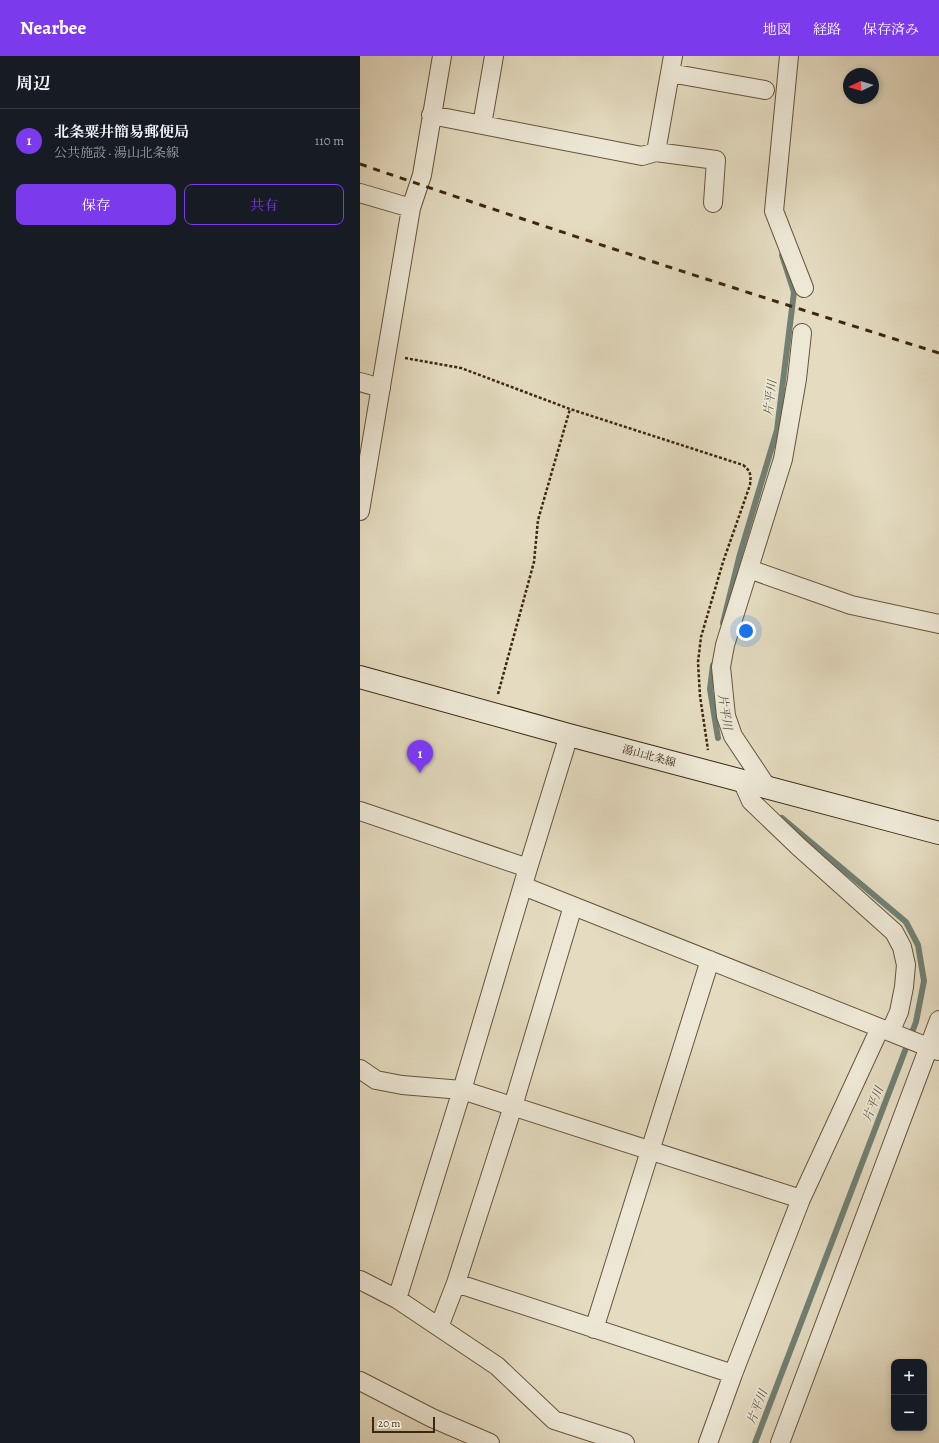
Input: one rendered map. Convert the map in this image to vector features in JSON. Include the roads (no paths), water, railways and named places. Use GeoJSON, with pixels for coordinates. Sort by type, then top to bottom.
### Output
{"type":"FeatureCollection","features":[{"type":"Feature","properties":{"kind":"main road","name":"湯山北条線"},"geometry":{"type":"LineString","coordinates":[[360,677],[569,735],[939,833]]}},
{"type":"Feature","properties":{"kind":"street"},"geometry":{"type":"LineString","coordinates":[[360,511],[411,208],[422,175],[442,56]]}},
{"type":"Feature","properties":{"kind":"street"},"geometry":{"type":"LineString","coordinates":[[482,125],[494,56]]}},
{"type":"Feature","properties":{"kind":"street"},"geometry":{"type":"LineString","coordinates":[[789,56],[774,211],[804,288]]}},
{"type":"Feature","properties":{"kind":"street"},"geometry":{"type":"LineString","coordinates":[[656,152],[671,64],[765,90]]}},
{"type":"Feature","properties":{"kind":"street"},"geometry":{"type":"LineString","coordinates":[[432,115],[642,156],[656,152],[716,160],[713,203]]}},
{"type":"Feature","properties":{"kind":"street"},"geometry":{"type":"LineString","coordinates":[[360,193],[411,208]]}},
{"type":"Feature","properties":{"kind":"street"},"geometry":{"type":"LineString","coordinates":[[767,787],[733,736],[726,716],[721,667],[725,645],[783,459],[797,379],[802,332]]}},
{"type":"Feature","properties":{"kind":"street"},"geometry":{"type":"LineString","coordinates":[[360,382],[381,388]]}},
{"type":"Feature","properties":{"kind":"street"},"geometry":{"type":"LineString","coordinates":[[749,569],[851,605],[939,624]]}},
{"type":"Feature","properties":{"kind":"street"},"geometry":{"type":"LineString","coordinates":[[397,1299],[462,1090],[569,735]]}},
{"type":"Feature","properties":{"kind":"street"},"geometry":{"type":"LineString","coordinates":[[708,1443],[733,1374],[801,1199],[899,1012],[904,987],[906,965],[902,947],[894,932],[799,847],[751,801],[742,781]]}},
{"type":"Feature","properties":{"kind":"street"},"geometry":{"type":"LineString","coordinates":[[360,811],[528,868]]}},
{"type":"Feature","properties":{"kind":"street"},"geometry":{"type":"LineString","coordinates":[[523,886],[930,1047]]}},
{"type":"Feature","properties":{"kind":"street"},"geometry":{"type":"LineString","coordinates":[[439,1327],[456,1283],[513,1106],[573,906]]}},
{"type":"Feature","properties":{"kind":"street"},"geometry":{"type":"LineString","coordinates":[[594,1329],[710,960]]}},
{"type":"Feature","properties":{"kind":"street"},"geometry":{"type":"LineString","coordinates":[[780,1443],[939,1020]]}},
{"type":"Feature","properties":{"kind":"street"},"geometry":{"type":"LineString","coordinates":[[360,1069],[376,1080],[402,1085],[462,1090],[801,1199]]}},
{"type":"Feature","properties":{"kind":"street"},"geometry":{"type":"LineString","coordinates":[[360,1280],[397,1299],[497,1366],[554,1420],[626,1443]]}},
{"type":"Feature","properties":{"kind":"street"},"geometry":{"type":"LineString","coordinates":[[456,1283],[733,1374]]}},
{"type":"Feature","properties":{"kind":"street"},"geometry":{"type":"LineString","coordinates":[[360,1381],[432,1418],[490,1443]]}},
{"type":"Feature","properties":{"kind":"waterway","name":"片平川"},"geometry":{"type":"LineString","coordinates":[[723,623],[740,554],[777,430],[794,292],[782,255]]}},
{"type":"Feature","properties":{"kind":"waterway","name":"片平川"},"geometry":{"type":"LineString","coordinates":[[713,665],[710,689],[718,738]]}},
{"type":"Feature","properties":{"kind":"waterway","name":"片平川"},"geometry":{"type":"LineString","coordinates":[[755,1443],[916,1022],[924,981],[918,945],[906,922],[782,818]]}},
{"type":"Feature","properties":{"kind":"railway"},"geometry":{"type":"LineString","coordinates":[[360,164],[504,213],[939,353]]}},
{"type":"Feature","properties":{"kind":"place","name":"北条粟井簡易郵便局"},"geometry":{"type":"Point","coordinates":[420,773]}}]}
